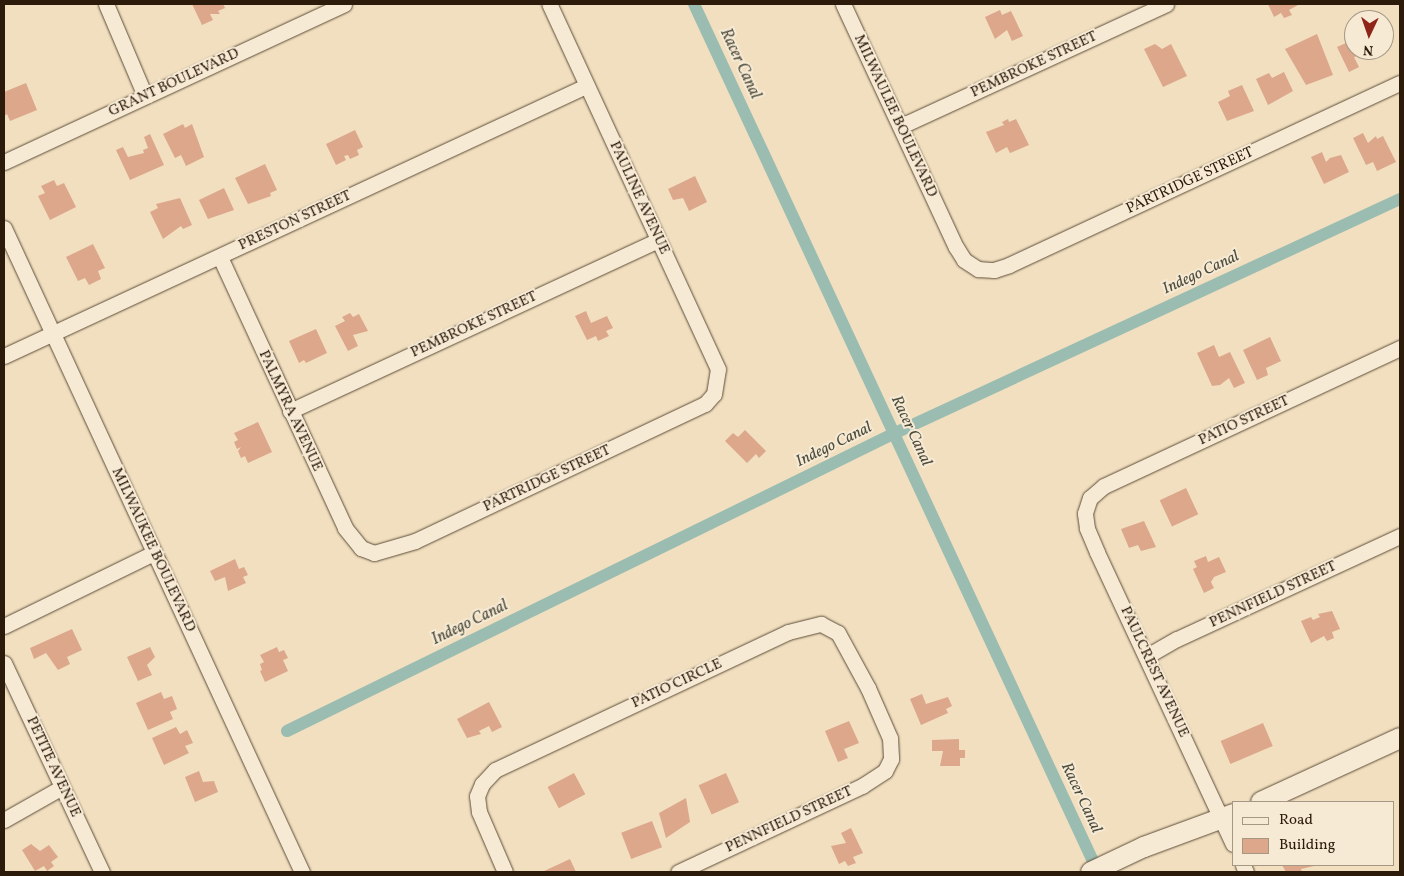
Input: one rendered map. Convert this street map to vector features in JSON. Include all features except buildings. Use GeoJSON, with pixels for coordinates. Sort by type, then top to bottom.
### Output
{"type":"FeatureCollection","features":[{"type":"Feature","properties":{"kind":"street"},"geometry":{"type":"LineString","coordinates":[[106,4],[145,96]]}},
{"type":"Feature","properties":{"kind":"street","name":"GRANT BOULEVARD"},"geometry":{"type":"LineString","coordinates":[[4,162],[344,4]]}},
{"type":"Feature","properties":{"kind":"street","name":"PAULINE AVENUE"},"geometry":{"type":"LineString","coordinates":[[549,4],[718,369],[714,394]]}},
{"type":"Feature","properties":{"kind":"street","name":"MILWAULEE BOULEVARD"},"geometry":{"type":"LineString","coordinates":[[843,4],[947,228]]}},
{"type":"Feature","properties":{"kind":"street","name":"PEMBROKE STREET"},"geometry":{"type":"LineString","coordinates":[[901,126],[1166,4]]}},
{"type":"Feature","properties":{"kind":"street","name":"PARTRIDGE STREET"},"geometry":{"type":"LineString","coordinates":[[947,228],[964,260],[978,269],[994,270],[1009,266],[1400,83]]}},
{"type":"Feature","properties":{"kind":"street","name":"PRESTON STREET"},"geometry":{"type":"LineString","coordinates":[[4,356],[586,86]]}},
{"type":"Feature","properties":{"kind":"street","name":"MILWAUKEE BOULEVARD"},"geometry":{"type":"LineString","coordinates":[[4,228],[302,872]]}},
{"type":"Feature","properties":{"kind":"street","name":"PEMBROKE STREET"},"geometry":{"type":"LineString","coordinates":[[290,411],[658,240]]}},
{"type":"Feature","properties":{"kind":"street","name":"PALMYRA AVENUE"},"geometry":{"type":"LineString","coordinates":[[220,256],[344,528],[361,548],[374,553]]}},
{"type":"Feature","properties":{"kind":"street","name":"PATIO STREET"},"geometry":{"type":"LineString","coordinates":[[1090,498],[1104,486],[1400,348]]}},
{"type":"Feature","properties":{"kind":"street","name":"PARTRIDGE STREET"},"geometry":{"type":"LineString","coordinates":[[374,553],[415,541],[622,445],[705,404],[714,394]]}},
{"type":"Feature","properties":{"kind":"street","name":"PAULCREST AVENUE"},"geometry":{"type":"LineString","coordinates":[[1090,498],[1085,513],[1087,528],[1147,656],[1227,817],[1232,840]]}},
{"type":"Feature","properties":{"kind":"street","name":"PENNFIELD STREET"},"geometry":{"type":"LineString","coordinates":[[1147,656],[1400,536]]}},
{"type":"Feature","properties":{"kind":"street"},"geometry":{"type":"LineString","coordinates":[[4,626],[154,553]]}},
{"type":"Feature","properties":{"kind":"street","name":"PATIO CIRCLE"},"geometry":{"type":"LineString","coordinates":[[505,872],[479,812],[478,796],[482,784],[495,770],[805,625],[821,624],[838,633],[846,644],[890,738],[891,759]]}},
{"type":"Feature","properties":{"kind":"street","name":"PETITE AVENUE"},"geometry":{"type":"LineString","coordinates":[[4,663],[102,872]]}},
{"type":"Feature","properties":{"kind":"street"},"geometry":{"type":"LineString","coordinates":[[1263,801],[1400,738]]}},
{"type":"Feature","properties":{"kind":"street","name":"PENNFIELD STREET"},"geometry":{"type":"LineString","coordinates":[[678,872],[862,786],[885,771],[891,759]]}},
{"type":"Feature","properties":{"kind":"street"},"geometry":{"type":"LineString","coordinates":[[4,820],[62,787]]}},
{"type":"Feature","properties":{"kind":"street"},"geometry":{"type":"LineString","coordinates":[[1091,872],[1121,858],[1227,817]]}},
{"type":"Feature","properties":{"kind":"waterway","name":"Racer Canal"},"geometry":{"type":"LineString","coordinates":[[694,4],[1098,872]]}},
{"type":"Feature","properties":{"kind":"waterway","name":"Indego Canal"},"geometry":{"type":"LineString","coordinates":[[287,731],[893,434],[1400,199]]}}]}
